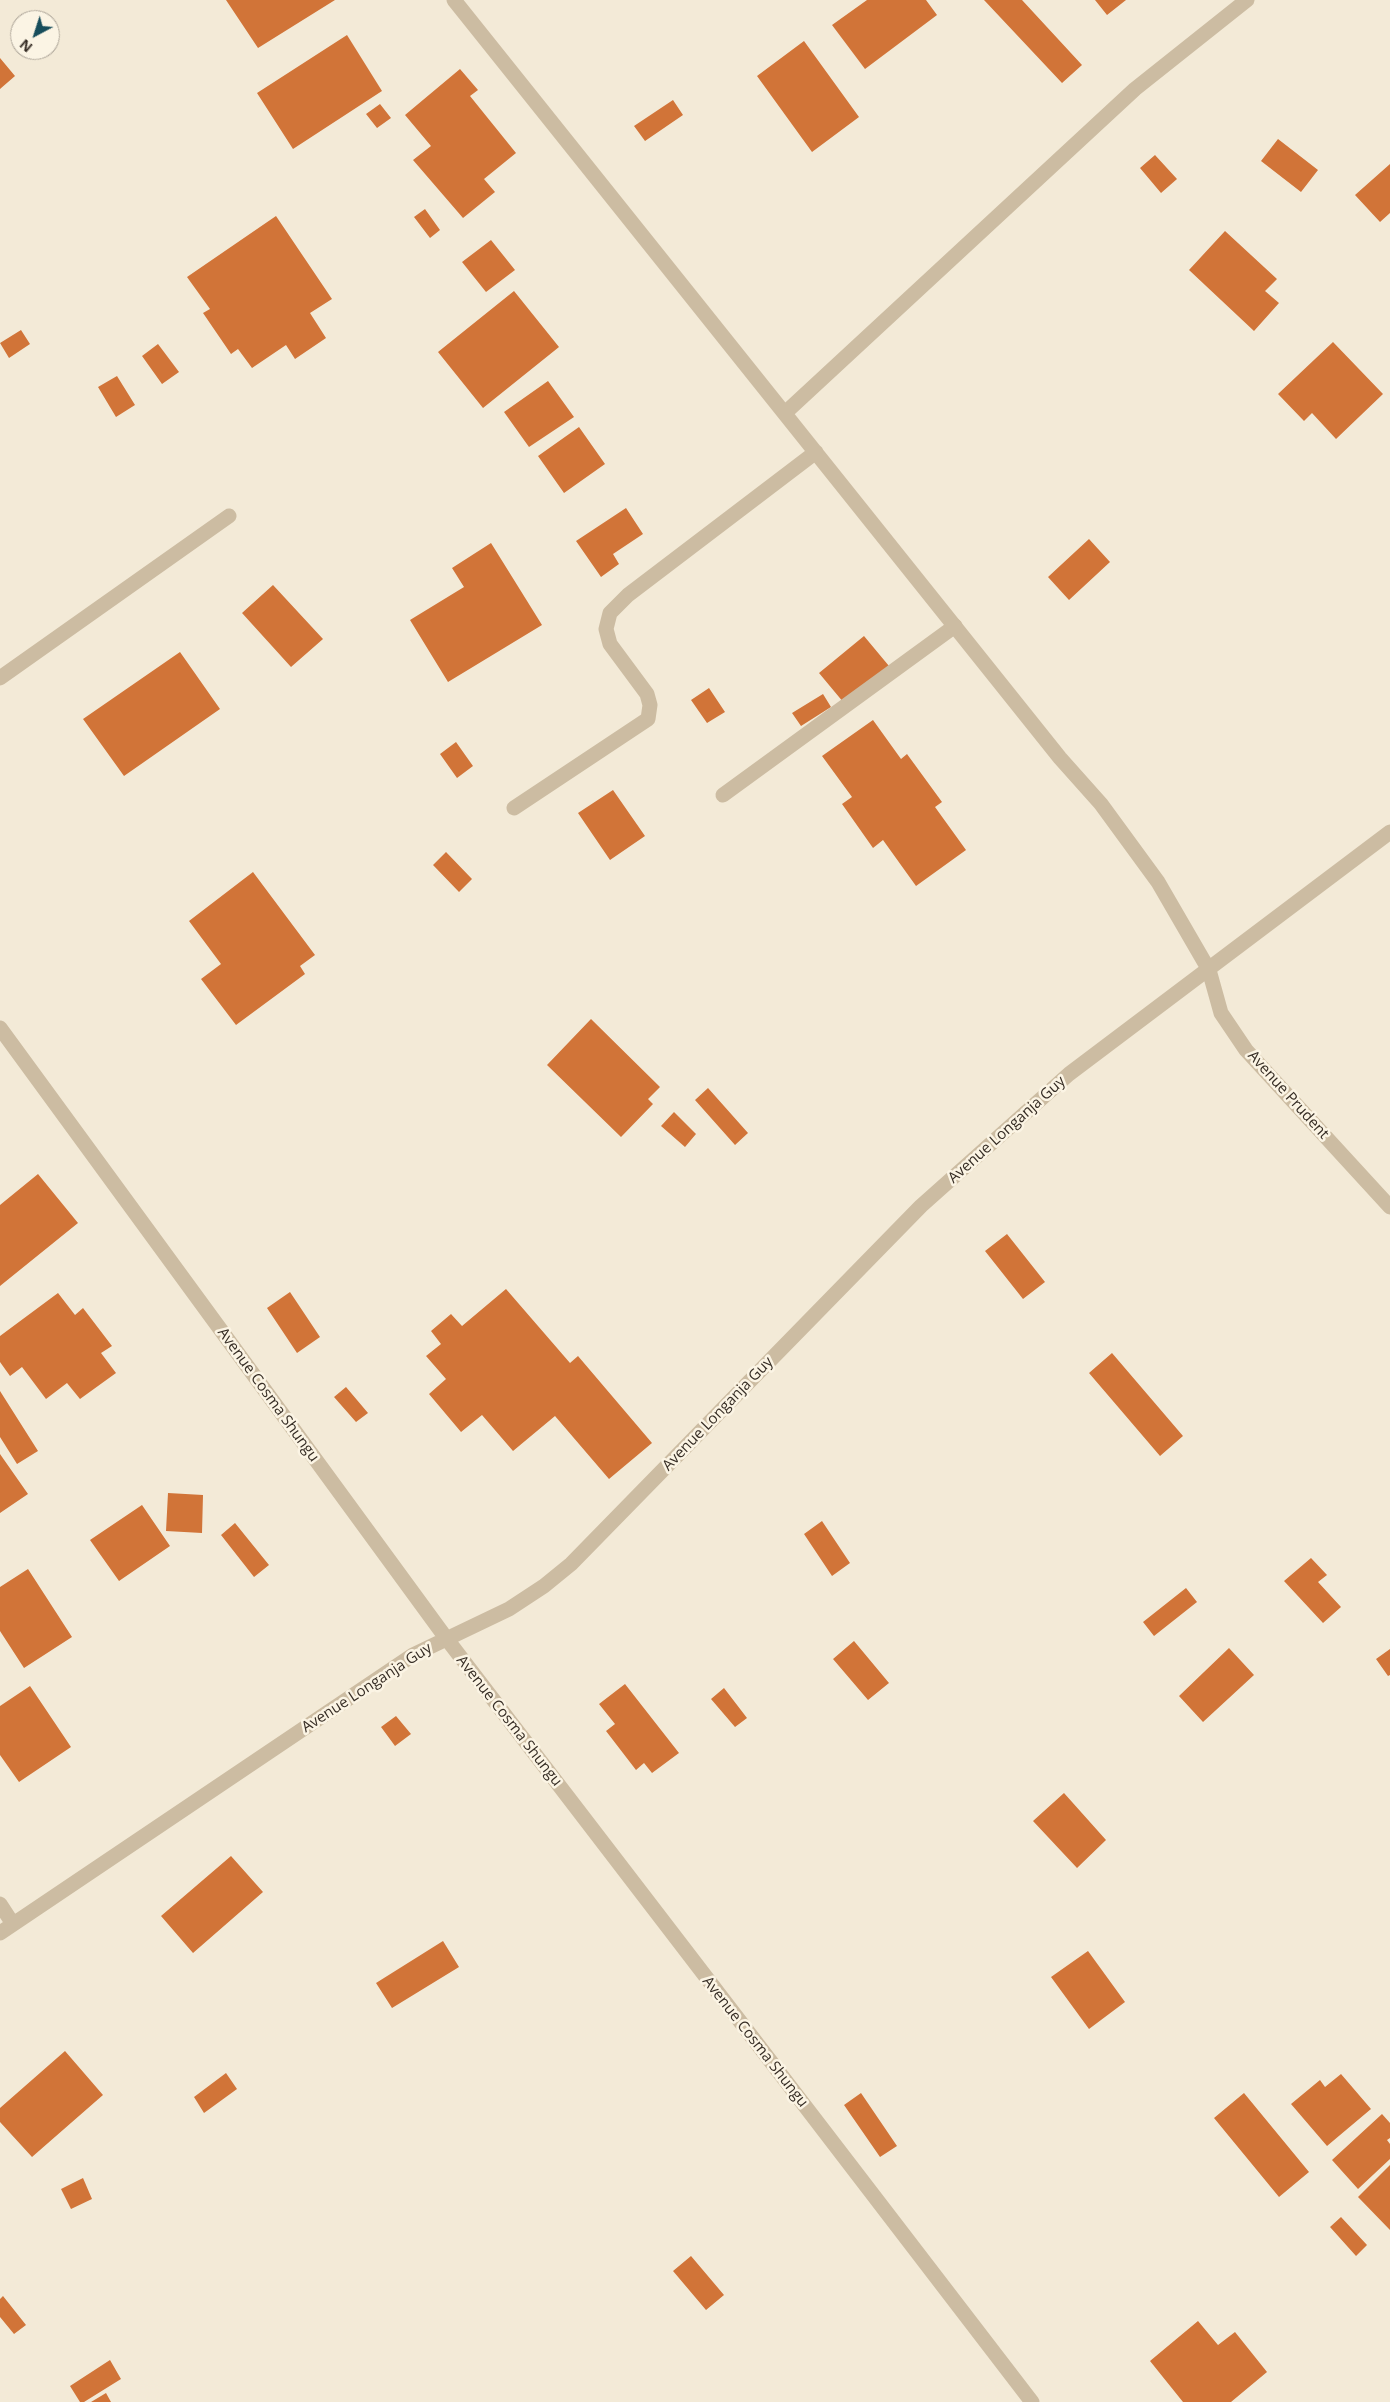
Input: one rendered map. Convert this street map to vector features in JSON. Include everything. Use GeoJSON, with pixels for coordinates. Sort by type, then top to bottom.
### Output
{"type":"FeatureCollection","features":[{"type":"Feature","properties":{"kind":"street","name":"Avenue Prudent"},"geometry":{"type":"LineString","coordinates":[[454,0],[1131,844],[1158,882],[1209,970],[1221,1013],[1246,1050],[1390,1207]]}},
{"type":"Feature","properties":{"kind":"street"},"geometry":{"type":"LineString","coordinates":[[785,413],[1134,89],[1247,0]]}},
{"type":"Feature","properties":{"kind":"street"},"geometry":{"type":"LineString","coordinates":[[514,808],[648,719],[650,706],[647,694],[610,644],[606,629],[610,613],[628,595],[816,452]]}},
{"type":"Feature","properties":{"kind":"street"},"geometry":{"type":"LineString","coordinates":[[0,678],[229,516]]}},
{"type":"Feature","properties":{"kind":"street"},"geometry":{"type":"LineString","coordinates":[[723,795],[955,626]]}},
{"type":"Feature","properties":{"kind":"street","name":"Avenue Longanja Guy"},"geometry":{"type":"LineString","coordinates":[[0,1933],[413,1655],[510,1608],[571,1564],[922,1206],[1069,1074],[1390,832]]}},
{"type":"Feature","properties":{"kind":"street","name":"Avenue Cosma Shungu"},"geometry":{"type":"LineString","coordinates":[[0,1028],[446,1638],[1032,2402]]}},
{"type":"Feature","properties":{"kind":"street"},"geometry":{"type":"LineString","coordinates":[[0,1904],[13,1924]]}},
{"type":"Feature","properties":{"kind":"building"},"geometry":{"type":"Polygon","coordinates":[[[226,0],[335,0],[258,48],[226,0]]]}},
{"type":"Feature","properties":{"kind":"building"},"geometry":{"type":"Polygon","coordinates":[[[867,0],[926,0],[937,15],[865,69],[832,25],[867,0]]]}},
{"type":"Feature","properties":{"kind":"building"},"geometry":{"type":"Polygon","coordinates":[[[984,0],[1022,0],[1082,65],[1062,83],[984,0]]]}},
{"type":"Feature","properties":{"kind":"building"},"geometry":{"type":"Polygon","coordinates":[[[1095,0],[1126,0],[1107,15],[1095,0]]]}},
{"type":"Feature","properties":{"kind":"building"},"geometry":{"type":"Polygon","coordinates":[[[347,35],[382,91],[293,149],[257,93],[347,35]]]}},
{"type":"Feature","properties":{"kind":"building"},"geometry":{"type":"Polygon","coordinates":[[[804,41],[859,117],[812,152],[757,76],[804,41]]]}},
{"type":"Feature","properties":{"kind":"building"},"geometry":{"type":"Polygon","coordinates":[[[0,58],[15,76],[0,89],[0,58]]]}},
{"type":"Feature","properties":{"kind":"building"},"geometry":{"type":"Polygon","coordinates":[[[460,69],[478,90],[470,96],[516,153],[484,179],[495,192],[463,218],[413,160],[431,146],[405,115],[460,69]]]}},
{"type":"Feature","properties":{"kind":"building"},"geometry":{"type":"Polygon","coordinates":[[[673,100],[683,115],[645,141],[634,126],[673,100]]]}},
{"type":"Feature","properties":{"kind":"building"},"geometry":{"type":"Polygon","coordinates":[[[380,104],[391,118],[377,128],[366,114],[380,104]]]}},
{"type":"Feature","properties":{"kind":"building"},"geometry":{"type":"Polygon","coordinates":[[[1278,139],[1318,170],[1301,192],[1261,161],[1278,139]]]}},
{"type":"Feature","properties":{"kind":"building"},"geometry":{"type":"Polygon","coordinates":[[[1155,155],[1177,179],[1161,193],[1140,168],[1155,155]]]}},
{"type":"Feature","properties":{"kind":"building"},"geometry":{"type":"Polygon","coordinates":[[[1390,164],[1390,213],[1380,222],[1355,195],[1390,164]]]}},
{"type":"Feature","properties":{"kind":"building"},"geometry":{"type":"Polygon","coordinates":[[[425,209],[440,230],[430,238],[414,217],[425,209]]]}},
{"type":"Feature","properties":{"kind":"building"},"geometry":{"type":"Polygon","coordinates":[[[276,216],[332,299],[310,313],[326,338],[295,359],[286,345],[252,368],[238,349],[231,354],[203,313],[210,309],[187,277],[276,216]]]}},
{"type":"Feature","properties":{"kind":"building"},"geometry":{"type":"Polygon","coordinates":[[[1225,231],[1277,279],[1265,291],[1279,303],[1254,331],[1189,270],[1225,231]]]}},
{"type":"Feature","properties":{"kind":"building"},"geometry":{"type":"Polygon","coordinates":[[[491,240],[515,270],[486,292],[462,262],[491,240]]]}},
{"type":"Feature","properties":{"kind":"building"},"geometry":{"type":"Polygon","coordinates":[[[514,291],[559,347],[483,408],[438,352],[514,291]]]}},
{"type":"Feature","properties":{"kind":"building"},"geometry":{"type":"Polygon","coordinates":[[[21,330],[30,344],[9,358],[0,343],[21,330]]]}},
{"type":"Feature","properties":{"kind":"building"},"geometry":{"type":"Polygon","coordinates":[[[1333,342],[1383,394],[1336,439],[1312,413],[1304,421],[1278,394],[1333,342]]]}},
{"type":"Feature","properties":{"kind":"building"},"geometry":{"type":"Polygon","coordinates":[[[158,344],[179,372],[162,384],[142,356],[158,344]]]}},
{"type":"Feature","properties":{"kind":"building"},"geometry":{"type":"Polygon","coordinates":[[[117,376],[135,405],[116,417],[98,387],[117,376]]]}},
{"type":"Feature","properties":{"kind":"building"},"geometry":{"type":"Polygon","coordinates":[[[548,381],[574,417],[529,447],[504,412],[548,381]]]}},
{"type":"Feature","properties":{"kind":"building"},"geometry":{"type":"Polygon","coordinates":[[[579,427],[605,464],[564,493],[538,456],[579,427]]]}},
{"type":"Feature","properties":{"kind":"building"},"geometry":{"type":"Polygon","coordinates":[[[626,508],[643,534],[613,554],[619,564],[601,577],[576,541],[626,508]]]}},
{"type":"Feature","properties":{"kind":"building"},"geometry":{"type":"Polygon","coordinates":[[[1089,539],[1110,562],[1069,600],[1048,577],[1089,539]]]}},
{"type":"Feature","properties":{"kind":"building"},"geometry":{"type":"Polygon","coordinates":[[[491,543],[542,625],[448,682],[410,620],[464,587],[452,568],[491,543]]]}},
{"type":"Feature","properties":{"kind":"building"},"geometry":{"type":"Polygon","coordinates":[[[273,585],[323,639],[291,667],[242,613],[273,585]]]}},
{"type":"Feature","properties":{"kind":"building"},"geometry":{"type":"Polygon","coordinates":[[[864,636],[889,666],[844,703],[819,673],[864,636]]]}},
{"type":"Feature","properties":{"kind":"building"},"geometry":{"type":"Polygon","coordinates":[[[180,652],[220,709],[124,776],[83,719],[180,652]]]}},
{"type":"Feature","properties":{"kind":"building"},"geometry":{"type":"Polygon","coordinates":[[[709,688],[725,712],[707,723],[691,700],[709,688]]]}},
{"type":"Feature","properties":{"kind":"building"},"geometry":{"type":"Polygon","coordinates":[[[823,694],[831,707],[801,726],[792,713],[823,694]]]}},
{"type":"Feature","properties":{"kind":"building"},"geometry":{"type":"Polygon","coordinates":[[[873,720],[901,759],[907,754],[942,802],[935,807],[966,850],[916,886],[883,840],[873,848],[842,804],[852,797],[822,756],[873,720]]]}},
{"type":"Feature","properties":{"kind":"building"},"geometry":{"type":"Polygon","coordinates":[[[456,742],[473,766],[457,778],[440,754],[456,742]]]}},
{"type":"Feature","properties":{"kind":"building"},"geometry":{"type":"Polygon","coordinates":[[[613,790],[645,836],[610,860],[578,813],[613,790]]]}},
{"type":"Feature","properties":{"kind":"building"},"geometry":{"type":"Polygon","coordinates":[[[446,852],[472,879],[459,892],[433,865],[446,852]]]}},
{"type":"Feature","properties":{"kind":"building"},"geometry":{"type":"Polygon","coordinates":[[[253,872],[315,955],[300,966],[305,974],[236,1025],[201,979],[221,964],[189,921],[253,872]]]}},
{"type":"Feature","properties":{"kind":"building"},"geometry":{"type":"Polygon","coordinates":[[[591,1019],[660,1087],[648,1099],[653,1104],[621,1137],[547,1065],[591,1019]]]}},
{"type":"Feature","properties":{"kind":"building"},"geometry":{"type":"Polygon","coordinates":[[[708,1088],[748,1133],[735,1145],[695,1100],[708,1088]]]}},
{"type":"Feature","properties":{"kind":"building"},"geometry":{"type":"Polygon","coordinates":[[[674,1112],[696,1134],[685,1147],[661,1126],[674,1112]]]}},
{"type":"Feature","properties":{"kind":"building"},"geometry":{"type":"Polygon","coordinates":[[[38,1174],[78,1223],[0,1286],[0,1205],[38,1174]]]}},
{"type":"Feature","properties":{"kind":"building"},"geometry":{"type":"Polygon","coordinates":[[[1007,1234],[1045,1282],[1023,1299],[985,1251],[1007,1234]]]}},
{"type":"Feature","properties":{"kind":"building"},"geometry":{"type":"Polygon","coordinates":[[[506,1289],[570,1363],[578,1356],[652,1443],[609,1479],[555,1416],[513,1451],[482,1415],[461,1432],[429,1394],[446,1379],[426,1356],[441,1344],[431,1331],[451,1314],[462,1326],[506,1289]]]}},
{"type":"Feature","properties":{"kind":"building"},"geometry":{"type":"Polygon","coordinates":[[[290,1292],[320,1337],[297,1353],[267,1308],[290,1292]]]}},
{"type":"Feature","properties":{"kind":"building"},"geometry":{"type":"Polygon","coordinates":[[[58,1293],[75,1315],[83,1308],[112,1346],[101,1353],[116,1373],[80,1399],[67,1383],[46,1399],[22,1367],[10,1376],[0,1362],[0,1336],[58,1293]]]}},
{"type":"Feature","properties":{"kind":"building"},"geometry":{"type":"Polygon","coordinates":[[[1112,1353],[1183,1436],[1160,1456],[1089,1373],[1112,1353]]]}},
{"type":"Feature","properties":{"kind":"building"},"geometry":{"type":"Polygon","coordinates":[[[346,1387],[368,1413],[356,1422],[334,1397],[346,1387]]]}},
{"type":"Feature","properties":{"kind":"building"},"geometry":{"type":"Polygon","coordinates":[[[0,1391],[38,1451],[17,1464],[0,1437],[0,1391]]]}},
{"type":"Feature","properties":{"kind":"building"},"geometry":{"type":"Polygon","coordinates":[[[0,1454],[28,1494],[0,1513],[0,1454]]]}},
{"type":"Feature","properties":{"kind":"building"},"geometry":{"type":"Polygon","coordinates":[[[168,1493],[203,1495],[202,1533],[166,1531],[168,1493]]]}},
{"type":"Feature","properties":{"kind":"building"},"geometry":{"type":"Polygon","coordinates":[[[142,1505],[170,1546],[119,1581],[90,1540],[142,1505]]]}},
{"type":"Feature","properties":{"kind":"building"},"geometry":{"type":"Polygon","coordinates":[[[822,1521],[850,1563],[832,1576],[804,1534],[822,1521]]]}},
{"type":"Feature","properties":{"kind":"building"},"geometry":{"type":"Polygon","coordinates":[[[235,1523],[269,1565],[254,1577],[221,1535],[235,1523]]]}},
{"type":"Feature","properties":{"kind":"building"},"geometry":{"type":"Polygon","coordinates":[[[1311,1558],[1327,1575],[1318,1582],[1341,1607],[1323,1623],[1284,1581],[1311,1558]]]}},
{"type":"Feature","properties":{"kind":"building"},"geometry":{"type":"Polygon","coordinates":[[[28,1569],[72,1637],[24,1668],[0,1631],[0,1587],[28,1569]]]}},
{"type":"Feature","properties":{"kind":"building"},"geometry":{"type":"Polygon","coordinates":[[[1186,1588],[1197,1602],[1154,1636],[1143,1622],[1186,1588]]]}},
{"type":"Feature","properties":{"kind":"building"},"geometry":{"type":"Polygon","coordinates":[[[854,1641],[889,1683],[868,1700],[833,1659],[854,1641]]]}},
{"type":"Feature","properties":{"kind":"building"},"geometry":{"type":"Polygon","coordinates":[[[1229,1648],[1254,1675],[1203,1722],[1179,1696],[1229,1648]]]}},
{"type":"Feature","properties":{"kind":"building"},"geometry":{"type":"Polygon","coordinates":[[[1390,1649],[1390,1675],[1388,1676],[1376,1659],[1390,1649]]]}},
{"type":"Feature","properties":{"kind":"building"},"geometry":{"type":"Polygon","coordinates":[[[625,1684],[679,1753],[652,1773],[644,1763],[636,1770],[606,1731],[615,1724],[599,1704],[625,1684]]]}},
{"type":"Feature","properties":{"kind":"building"},"geometry":{"type":"Polygon","coordinates":[[[30,1686],[71,1747],[19,1782],[0,1755],[0,1706],[30,1686]]]}},
{"type":"Feature","properties":{"kind":"building"},"geometry":{"type":"Polygon","coordinates":[[[724,1688],[747,1718],[735,1727],[711,1699],[724,1688]]]}},
{"type":"Feature","properties":{"kind":"building"},"geometry":{"type":"Polygon","coordinates":[[[396,1716],[411,1734],[395,1746],[381,1727],[396,1716]]]}},
{"type":"Feature","properties":{"kind":"building"},"geometry":{"type":"Polygon","coordinates":[[[1064,1793],[1106,1840],[1077,1868],[1033,1821],[1064,1793]]]}},
{"type":"Feature","properties":{"kind":"building"},"geometry":{"type":"Polygon","coordinates":[[[231,1856],[263,1892],[193,1953],[161,1916],[231,1856]]]}},
{"type":"Feature","properties":{"kind":"building"},"geometry":{"type":"Polygon","coordinates":[[[443,1941],[459,1967],[392,2008],[376,1983],[443,1941]]]}},
{"type":"Feature","properties":{"kind":"building"},"geometry":{"type":"Polygon","coordinates":[[[1088,1951],[1125,2002],[1089,2029],[1051,1977],[1088,1951]]]}},
{"type":"Feature","properties":{"kind":"building"},"geometry":{"type":"Polygon","coordinates":[[[65,2051],[103,2095],[32,2157],[0,2122],[0,2108],[65,2051]]]}},
{"type":"Feature","properties":{"kind":"building"},"geometry":{"type":"Polygon","coordinates":[[[226,2073],[237,2089],[204,2113],[194,2097],[226,2073]]]}},
{"type":"Feature","properties":{"kind":"building"},"geometry":{"type":"Polygon","coordinates":[[[1341,2074],[1371,2109],[1327,2146],[1291,2104],[1320,2080],[1325,2087],[1341,2074]]]}},
{"type":"Feature","properties":{"kind":"building"},"geometry":{"type":"Polygon","coordinates":[[[861,2093],[897,2146],[880,2157],[844,2105],[861,2093]]]}},
{"type":"Feature","properties":{"kind":"building"},"geometry":{"type":"Polygon","coordinates":[[[1244,2093],[1309,2172],[1279,2197],[1214,2118],[1244,2093]]]}},
{"type":"Feature","properties":{"kind":"building"},"geometry":{"type":"Polygon","coordinates":[[[1382,2114],[1390,2123],[1390,2138],[1387,2140],[1390,2144],[1390,2159],[1358,2189],[1332,2160],[1382,2114]]]}},
{"type":"Feature","properties":{"kind":"building"},"geometry":{"type":"Polygon","coordinates":[[[1390,2165],[1390,2230],[1358,2197],[1390,2165]]]}},
{"type":"Feature","properties":{"kind":"building"},"geometry":{"type":"Polygon","coordinates":[[[83,2178],[92,2199],[71,2209],[61,2189],[83,2178]]]}},
{"type":"Feature","properties":{"kind":"building"},"geometry":{"type":"Polygon","coordinates":[[[1341,2217],[1367,2245],[1356,2256],[1330,2227],[1341,2217]]]}},
{"type":"Feature","properties":{"kind":"building"},"geometry":{"type":"Polygon","coordinates":[[[691,2256],[724,2295],[706,2310],[673,2271],[691,2256]]]}},
{"type":"Feature","properties":{"kind":"building"},"geometry":{"type":"Polygon","coordinates":[[[3,2296],[26,2325],[14,2334],[0,2317],[0,2299],[3,2296]]]}},
{"type":"Feature","properties":{"kind":"building"},"geometry":{"type":"Polygon","coordinates":[[[1198,2321],[1218,2345],[1235,2332],[1267,2372],[1231,2402],[1183,2402],[1150,2361],[1198,2321]]]}},
{"type":"Feature","properties":{"kind":"building"},"geometry":{"type":"Polygon","coordinates":[[[110,2360],[121,2379],[84,2402],[80,2402],[70,2386],[110,2360]]]}},
{"type":"Feature","properties":{"kind":"building"},"geometry":{"type":"Polygon","coordinates":[[[106,2393],[111,2402],[91,2402],[106,2393]]]}}]}
